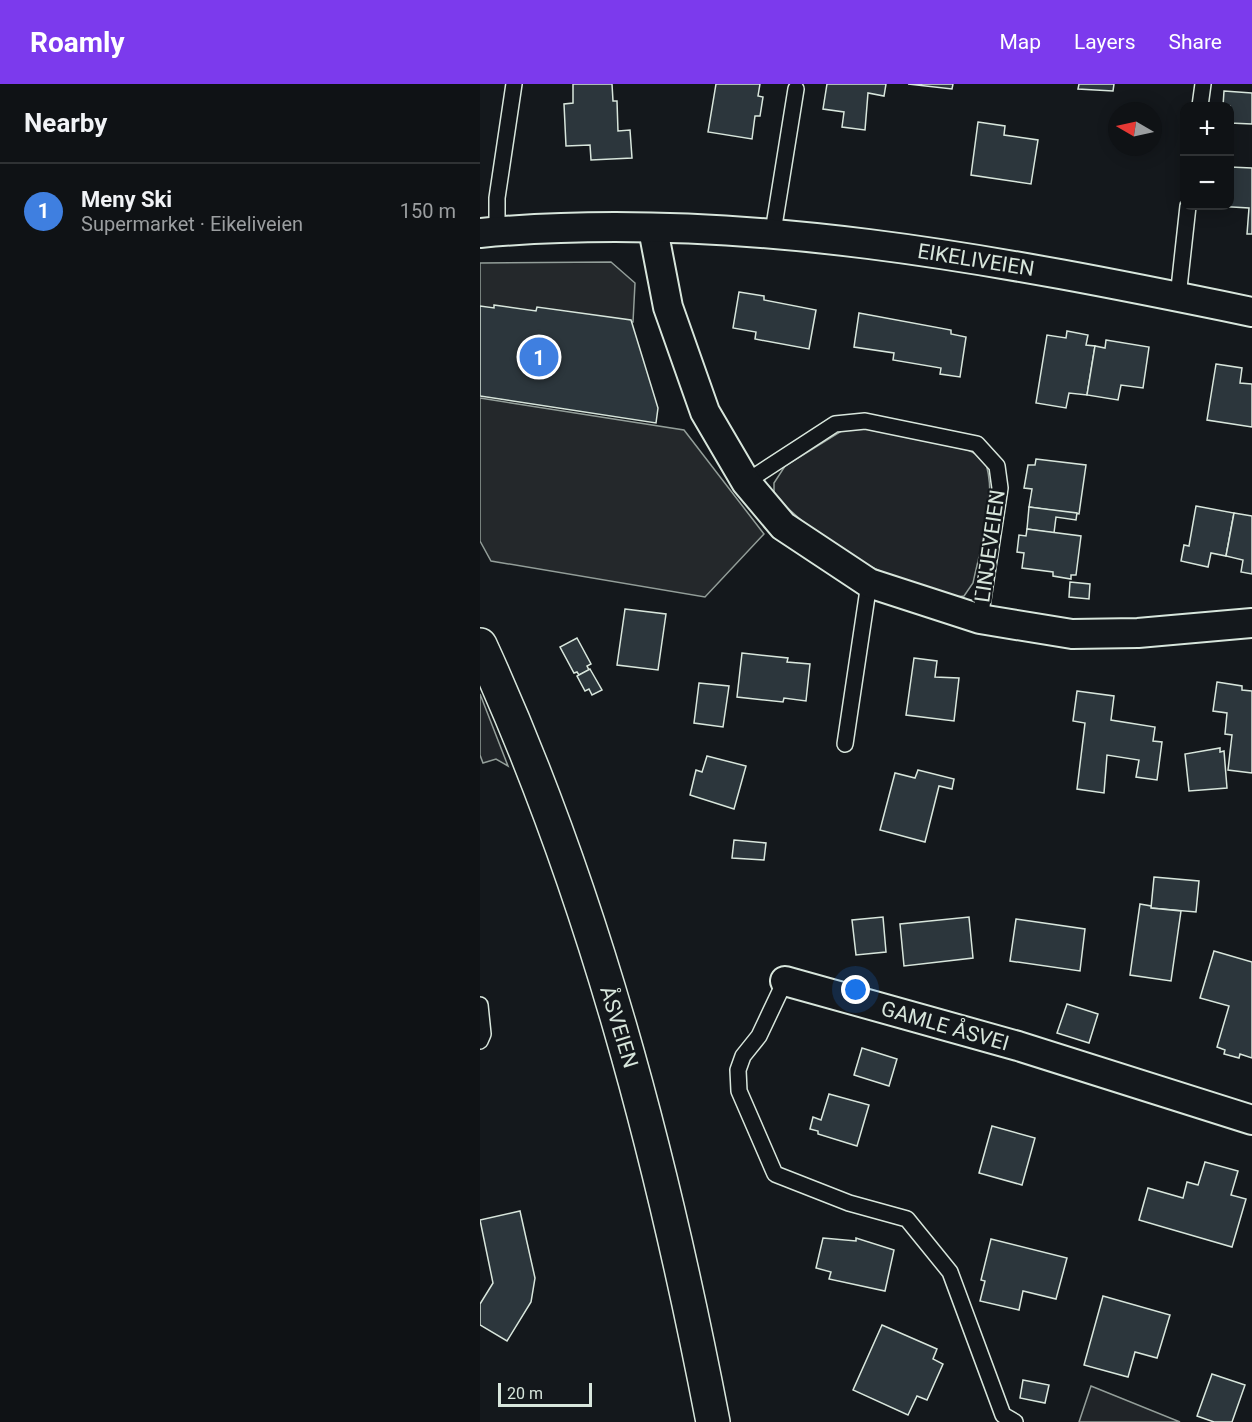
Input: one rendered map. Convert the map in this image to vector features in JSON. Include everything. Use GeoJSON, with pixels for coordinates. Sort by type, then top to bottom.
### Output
{"type":"FeatureCollection","features":[{"type":"Feature","properties":{"kind":"main road","name":"ÅSVEIEN"},"geometry":{"type":"LineString","coordinates":[[480,645],[511,718],[567,865],[615,1015],[660,1172],[713,1422]]}},
{"type":"Feature","properties":{"kind":"street","name":"EIKELIVEIEN"},"geometry":{"type":"LineString","coordinates":[[489,232],[653,229],[773,232],[920,251],[1252,312]]}},
{"type":"Feature","properties":{"kind":"street","name":"LINJEVEIEN"},"geometry":{"type":"LineString","coordinates":[[653,229],[668,307],[705,412],[746,482],[783,526],[870,583],[980,619],[1072,634],[1149,633],[1252,623]]}},
{"type":"Feature","properties":{"kind":"street","name":"GAMLE ÅSVEI"},"geometry":{"type":"LineString","coordinates":[[785,981],[1018,1046],[1252,1120]]}},
{"type":"Feature","properties":{"kind":"lane"},"geometry":{"type":"LineString","coordinates":[[489,232],[497,198],[514,84]]}},
{"type":"Feature","properties":{"kind":"lane"},"geometry":{"type":"LineString","coordinates":[[1201,102],[1203,84]]}},
{"type":"Feature","properties":{"kind":"lane"},"geometry":{"type":"LineString","coordinates":[[773,232],[796,89]]}},
{"type":"Feature","properties":{"kind":"lane"},"geometry":{"type":"LineString","coordinates":[[1178,297],[1188,210]]}},
{"type":"Feature","properties":{"kind":"lane","name":"LINJEVEIEN"},"geometry":{"type":"LineString","coordinates":[[746,482],[835,424],[865,421],[977,444],[997,466],[1000,488],[980,619]]}},
{"type":"Feature","properties":{"kind":"lane"},"geometry":{"type":"LineString","coordinates":[[846,744],[870,583]]}},
{"type":"Feature","properties":{"kind":"lane","name":"GAMLE ÅSVEI"},"geometry":{"type":"LineString","coordinates":[[785,981],[759,1036],[743,1056],[738,1070],[739,1091],[775,1174],[849,1203],[907,1219],[950,1272],[1003,1415],[1016,1422]]}},
{"type":"Feature","properties":{"kind":"lane"},"geometry":{"type":"LineString","coordinates":[[480,1005],[483,1034],[480,1041]]}},
{"type":"Feature","properties":{"kind":"shaded area"},"geometry":{"type":"Polygon","coordinates":[[[611,262],[635,283],[633,322],[480,308],[480,263],[611,262]]]}},
{"type":"Feature","properties":{"kind":"shaded area"},"geometry":{"type":"Polygon","coordinates":[[[480,398],[684,430],[764,534],[705,597],[491,561],[480,541],[480,398]]]}},
{"type":"Feature","properties":{"kind":"shaded area"},"geometry":{"type":"Polygon","coordinates":[[[868,429],[968,450],[984,458],[990,488],[987,520],[973,583],[964,596],[949,598],[923,591],[852,558],[810,528],[774,496],[774,483],[785,466],[843,430],[868,429]]]}},
{"type":"Feature","properties":{"kind":"shaded area"},"geometry":{"type":"Polygon","coordinates":[[[480,694],[508,766],[496,759],[483,763],[480,755],[480,694]]]}},
{"type":"Feature","properties":{"kind":"shaded area"},"geometry":{"type":"Polygon","coordinates":[[[1091,1386],[1180,1422],[1079,1422],[1091,1386]]]}},
{"type":"Feature","properties":{"kind":"building"},"geometry":{"type":"Polygon","coordinates":[[[573,84],[612,84],[613,101],[617,101],[618,131],[630,130],[632,158],[591,160],[590,145],[566,146],[564,104],[573,103],[573,84]]]}},
{"type":"Feature","properties":{"kind":"building"},"geometry":{"type":"Polygon","coordinates":[[[716,84],[760,84],[758,96],[763,97],[760,116],[755,116],[752,139],[708,132],[716,84]]]}},
{"type":"Feature","properties":{"kind":"building"},"geometry":{"type":"Polygon","coordinates":[[[827,84],[886,84],[884,96],[868,93],[865,130],[842,127],[844,112],[823,109],[827,84]]]}},
{"type":"Feature","properties":{"kind":"building"},"geometry":{"type":"Polygon","coordinates":[[[908,84],[953,84],[952,89],[908,84]]]}},
{"type":"Feature","properties":{"kind":"building"},"geometry":{"type":"Polygon","coordinates":[[[1079,84],[1114,84],[1113,91],[1078,89],[1079,84]]]}},
{"type":"Feature","properties":{"kind":"building"},"geometry":{"type":"Polygon","coordinates":[[[1224,91],[1252,93],[1252,124],[1234,123],[1234,102],[1223,102],[1224,91]]]}},
{"type":"Feature","properties":{"kind":"building"},"geometry":{"type":"Polygon","coordinates":[[[978,122],[1005,126],[1004,135],[1038,140],[1031,184],[971,175],[978,122]]]}},
{"type":"Feature","properties":{"kind":"building"},"geometry":{"type":"Polygon","coordinates":[[[1234,167],[1252,168],[1252,234],[1247,234],[1249,208],[1234,207],[1234,167]]]}},
{"type":"Feature","properties":{"kind":"building"},"geometry":{"type":"Polygon","coordinates":[[[739,292],[764,296],[764,300],[816,310],[809,349],[755,339],[756,332],[733,328],[739,292]]]}},
{"type":"Feature","properties":{"kind":"building"},"geometry":{"type":"Polygon","coordinates":[[[494,305],[536,311],[537,307],[631,320],[658,408],[656,423],[480,396],[480,306],[494,308],[494,305]]]}},
{"type":"Feature","properties":{"kind":"building"},"geometry":{"type":"Polygon","coordinates":[[[859,313],[951,330],[951,334],[966,337],[960,377],[940,374],[941,368],[893,360],[894,353],[854,347],[859,313]]]}},
{"type":"Feature","properties":{"kind":"building"},"geometry":{"type":"Polygon","coordinates":[[[1067,331],[1088,335],[1086,345],[1095,346],[1087,395],[1069,393],[1066,408],[1036,403],[1047,335],[1066,338],[1067,331]]]}},
{"type":"Feature","properties":{"kind":"building"},"geometry":{"type":"Polygon","coordinates":[[[1106,340],[1149,347],[1143,388],[1121,385],[1118,400],[1087,395],[1095,346],[1105,348],[1106,340]]]}},
{"type":"Feature","properties":{"kind":"building"},"geometry":{"type":"Polygon","coordinates":[[[1216,364],[1242,368],[1240,383],[1252,384],[1252,427],[1207,420],[1216,364]]]}},
{"type":"Feature","properties":{"kind":"building"},"geometry":{"type":"Polygon","coordinates":[[[1036,459],[1086,465],[1079,514],[1029,507],[1032,489],[1024,488],[1028,465],[1035,465],[1036,459]]]}},
{"type":"Feature","properties":{"kind":"building"},"geometry":{"type":"Polygon","coordinates":[[[1196,506],[1234,513],[1226,556],[1211,553],[1208,567],[1181,561],[1184,545],[1189,546],[1196,506]]]}},
{"type":"Feature","properties":{"kind":"building"},"geometry":{"type":"Polygon","coordinates":[[[1029,507],[1077,513],[1076,520],[1056,517],[1054,533],[1027,529],[1029,507]]]}},
{"type":"Feature","properties":{"kind":"building"},"geometry":{"type":"Polygon","coordinates":[[[1234,513],[1252,516],[1252,574],[1241,572],[1243,560],[1226,556],[1234,513]]]}},
{"type":"Feature","properties":{"kind":"building"},"geometry":{"type":"Polygon","coordinates":[[[1027,529],[1081,536],[1076,575],[1071,575],[1071,579],[1053,576],[1053,572],[1022,568],[1024,553],[1017,552],[1019,535],[1026,536],[1027,529]]]}},
{"type":"Feature","properties":{"kind":"building"},"geometry":{"type":"Polygon","coordinates":[[[1070,582],[1090,584],[1089,599],[1069,597],[1070,582]]]}},
{"type":"Feature","properties":{"kind":"building"},"geometry":{"type":"Polygon","coordinates":[[[625,609],[666,614],[658,670],[617,665],[625,609]]]}},
{"type":"Feature","properties":{"kind":"building"},"geometry":{"type":"Polygon","coordinates":[[[577,638],[591,664],[587,666],[589,670],[579,675],[577,672],[574,673],[560,647],[577,638]]]}},
{"type":"Feature","properties":{"kind":"building"},"geometry":{"type":"Polygon","coordinates":[[[742,653],[788,658],[787,662],[810,664],[806,701],[784,698],[783,702],[737,697],[742,653]]]}},
{"type":"Feature","properties":{"kind":"building"},"geometry":{"type":"Polygon","coordinates":[[[914,658],[937,661],[935,677],[959,678],[954,721],[906,715],[914,658]]]}},
{"type":"Feature","properties":{"kind":"building"},"geometry":{"type":"Polygon","coordinates":[[[590,669],[602,690],[592,695],[589,689],[585,691],[577,676],[590,669]]]}},
{"type":"Feature","properties":{"kind":"building"},"geometry":{"type":"Polygon","coordinates":[[[1217,682],[1242,686],[1242,690],[1252,691],[1252,773],[1228,770],[1232,735],[1225,734],[1227,713],[1213,711],[1217,682]]]}},
{"type":"Feature","properties":{"kind":"building"},"geometry":{"type":"Polygon","coordinates":[[[699,683],[729,686],[723,727],[694,723],[699,683]]]}},
{"type":"Feature","properties":{"kind":"building"},"geometry":{"type":"Polygon","coordinates":[[[1077,691],[1114,696],[1111,720],[1155,727],[1153,741],[1162,742],[1157,780],[1136,777],[1139,760],[1107,755],[1104,793],[1077,789],[1085,723],[1073,721],[1077,691]]]}},
{"type":"Feature","properties":{"kind":"building"},"geometry":{"type":"Polygon","coordinates":[[[1220,748],[1220,752],[1224,751],[1227,788],[1189,791],[1185,754],[1220,748]]]}},
{"type":"Feature","properties":{"kind":"building"},"geometry":{"type":"Polygon","coordinates":[[[707,756],[746,766],[734,809],[690,795],[696,770],[702,772],[707,756]]]}},
{"type":"Feature","properties":{"kind":"building"},"geometry":{"type":"Polygon","coordinates":[[[918,770],[954,779],[952,789],[939,786],[925,842],[880,830],[895,773],[915,778],[918,770]]]}},
{"type":"Feature","properties":{"kind":"building"},"geometry":{"type":"Polygon","coordinates":[[[734,840],[766,843],[764,860],[732,858],[734,840]]]}},
{"type":"Feature","properties":{"kind":"building"},"geometry":{"type":"Polygon","coordinates":[[[1154,877],[1199,881],[1196,912],[1151,908],[1154,877]]]}},
{"type":"Feature","properties":{"kind":"building"},"geometry":{"type":"Polygon","coordinates":[[[1140,904],[1151,906],[1151,908],[1181,911],[1171,981],[1130,975],[1140,904]]]}},
{"type":"Feature","properties":{"kind":"building"},"geometry":{"type":"Polygon","coordinates":[[[883,917],[886,952],[856,955],[852,920],[883,917]]]}},
{"type":"Feature","properties":{"kind":"building"},"geometry":{"type":"Polygon","coordinates":[[[969,917],[973,958],[904,966],[900,924],[969,917]]]}},
{"type":"Feature","properties":{"kind":"building"},"geometry":{"type":"Polygon","coordinates":[[[1016,919],[1085,929],[1080,971],[1010,961],[1016,919]]]}},
{"type":"Feature","properties":{"kind":"building"},"geometry":{"type":"Polygon","coordinates":[[[1214,951],[1252,962],[1252,1058],[1240,1054],[1239,1058],[1224,1054],[1225,1050],[1217,1047],[1229,1006],[1200,998],[1214,951]]]}},
{"type":"Feature","properties":{"kind":"building"},"geometry":{"type":"Polygon","coordinates":[[[1067,1004],[1098,1014],[1089,1043],[1057,1033],[1067,1004]]]}},
{"type":"Feature","properties":{"kind":"building"},"geometry":{"type":"Polygon","coordinates":[[[862,1048],[897,1059],[889,1086],[854,1075],[862,1048]]]}},
{"type":"Feature","properties":{"kind":"building"},"geometry":{"type":"Polygon","coordinates":[[[829,1094],[869,1105],[857,1146],[818,1134],[818,1131],[810,1129],[813,1117],[821,1120],[829,1094]]]}},
{"type":"Feature","properties":{"kind":"building"},"geometry":{"type":"Polygon","coordinates":[[[992,1126],[1035,1138],[1022,1185],[979,1173],[992,1126]]]}},
{"type":"Feature","properties":{"kind":"building"},"geometry":{"type":"Polygon","coordinates":[[[1205,1162],[1238,1171],[1231,1195],[1246,1199],[1232,1247],[1139,1220],[1148,1188],[1183,1198],[1187,1182],[1198,1185],[1205,1162]]]}},
{"type":"Feature","properties":{"kind":"building"},"geometry":{"type":"Polygon","coordinates":[[[520,1211],[535,1278],[531,1302],[507,1341],[480,1325],[480,1304],[493,1283],[480,1220],[520,1211]]]}},
{"type":"Feature","properties":{"kind":"building"},"geometry":{"type":"Polygon","coordinates":[[[823,1238],[856,1241],[856,1238],[894,1250],[885,1291],[829,1279],[831,1272],[816,1268],[823,1238]]]}},
{"type":"Feature","properties":{"kind":"building"},"geometry":{"type":"Polygon","coordinates":[[[991,1239],[1067,1258],[1056,1299],[1023,1291],[1019,1310],[980,1301],[985,1281],[981,1280],[991,1239]]]}},
{"type":"Feature","properties":{"kind":"building"},"geometry":{"type":"Polygon","coordinates":[[[1103,1296],[1170,1315],[1157,1358],[1135,1352],[1128,1377],[1084,1365],[1103,1296]]]}},
{"type":"Feature","properties":{"kind":"building"},"geometry":{"type":"Polygon","coordinates":[[[882,1325],[937,1349],[933,1359],[943,1364],[927,1400],[917,1396],[908,1415],[853,1390],[882,1325]]]}},
{"type":"Feature","properties":{"kind":"building"},"geometry":{"type":"Polygon","coordinates":[[[1212,1374],[1245,1385],[1232,1422],[1214,1422],[1197,1416],[1212,1374]]]}},
{"type":"Feature","properties":{"kind":"building"},"geometry":{"type":"Polygon","coordinates":[[[1023,1380],[1049,1385],[1045,1403],[1020,1398],[1023,1380]]]}},
{"type":"Feature","properties":{"kind":"place","name":"Meny Ski"},"geometry":{"type":"Point","coordinates":[539,357]}}]}
